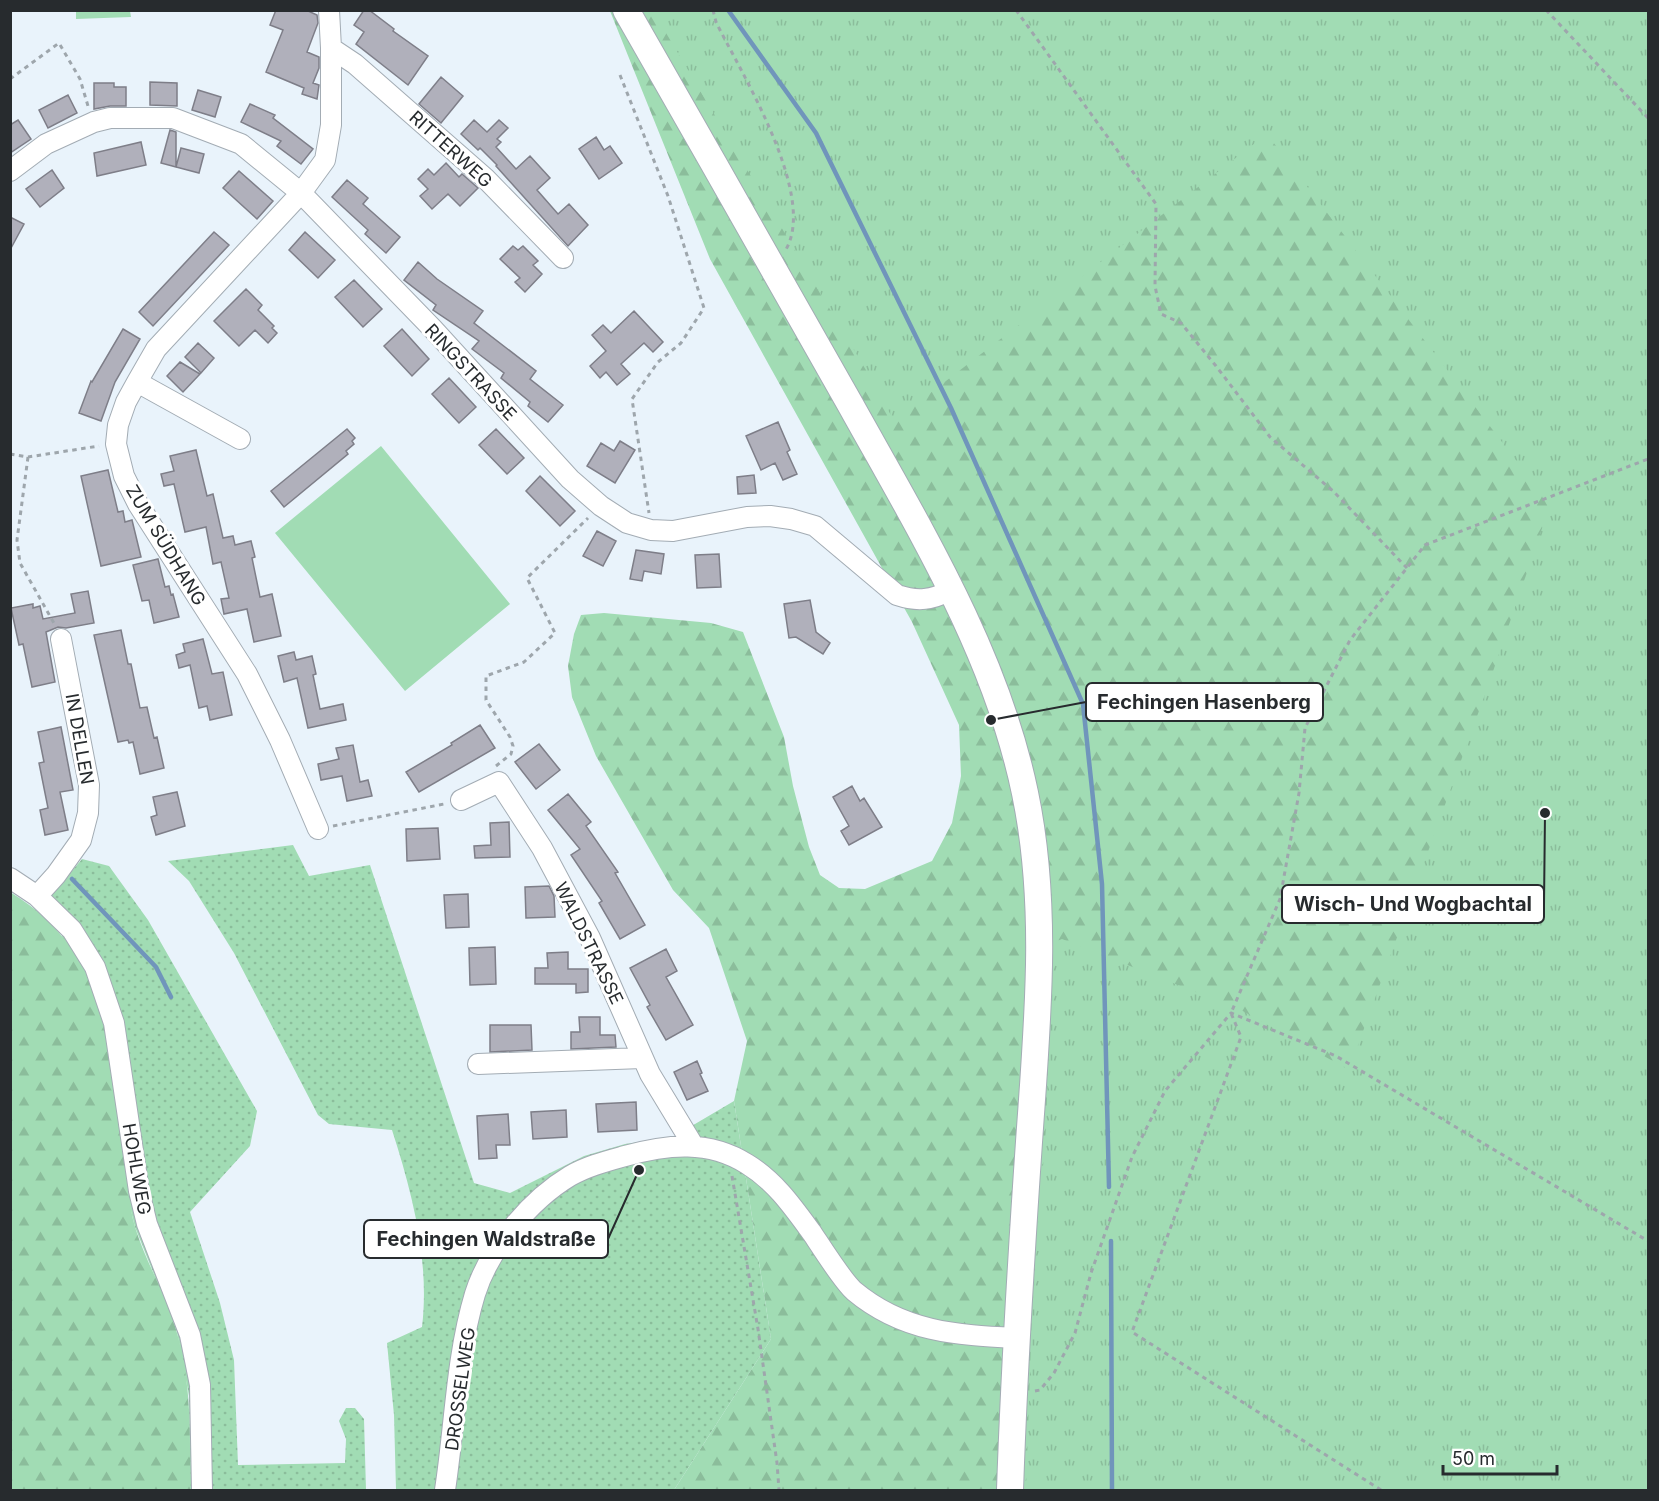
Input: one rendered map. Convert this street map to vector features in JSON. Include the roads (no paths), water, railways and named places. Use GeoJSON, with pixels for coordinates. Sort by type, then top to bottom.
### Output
{"type":"FeatureCollection","features":[{"type":"Feature","properties":{"kind":"main road"},"geometry":{"type":"LineString","coordinates":[[626,10],[868,436],[951,590],[985,662],[1015,751],[1026,795],[1039,910],[1040,993],[1016,1338],[1010,1491]]}},
{"type":"Feature","properties":{"kind":"street","name":"ZUM SÜDHANG"},"geometry":{"type":"LineString","coordinates":[[318,829],[280,740],[247,674],[138,504],[124,476],[116,444],[118,425],[126,402],[156,349],[301,193],[325,160],[331,126],[332,48],[329,10]]}},
{"type":"Feature","properties":{"kind":"street","name":"RITTERWEG"},"geometry":{"type":"LineString","coordinates":[[332,48],[355,64],[485,178],[563,258]]}},
{"type":"Feature","properties":{"kind":"street","name":"RINGSTRASSE"},"geometry":{"type":"LineString","coordinates":[[10,171],[46,144],[93,122],[110,118],[173,118],[241,144],[301,193],[433,329],[570,479],[601,506],[627,523],[651,530],[673,531],[747,517],[770,516],[791,519],[815,526],[897,595],[913,600],[938,597],[951,590]]}},
{"type":"Feature","properties":{"kind":"street"},"geometry":{"type":"LineString","coordinates":[[137,382],[240,439]]}},
{"type":"Feature","properties":{"kind":"street","name":"IN DELLEN"},"geometry":{"type":"LineString","coordinates":[[37,896],[56,875],[81,840],[88,813],[89,785],[61,639]]}},
{"type":"Feature","properties":{"kind":"street","name":"WALDSTRASSE"},"geometry":{"type":"LineString","coordinates":[[460,800],[500,782],[542,848],[590,938],[642,1058],[693,1145]]}},
{"type":"Feature","properties":{"kind":"street","name":"HOHLWEG"},"geometry":{"type":"LineString","coordinates":[[10,878],[37,896],[72,930],[95,967],[114,1023],[139,1191],[147,1224],[190,1335],[200,1385],[202,1491]]}},
{"type":"Feature","properties":{"kind":"street"},"geometry":{"type":"LineString","coordinates":[[478,1064],[642,1058]]}},
{"type":"Feature","properties":{"kind":"street"},"geometry":{"type":"LineString","coordinates":[[693,1145],[728,1153],[767,1178],[786,1196],[853,1290],[882,1310],[942,1333],[1016,1338]]}},
{"type":"Feature","properties":{"kind":"street","name":"DROSSELWEG"},"geometry":{"type":"LineString","coordinates":[[445,1491],[462,1352],[476,1292],[494,1254],[522,1215],[571,1176],[597,1164],[644,1151],[670,1146],[693,1145]]}},
{"type":"Feature","properties":{"kind":"waterway"},"geometry":{"type":"LineString","coordinates":[[728,10],[816,133],[951,408],[1083,704],[1102,884],[1109,1187]]}},
{"type":"Feature","properties":{"kind":"waterway"},"geometry":{"type":"LineString","coordinates":[[72,879],[156,967],[171,997]]}},
{"type":"Feature","properties":{"kind":"waterway"},"geometry":{"type":"LineString","coordinates":[[1111,1241],[1112,1490]]}},
{"type":"Feature","properties":{"kind":"place","name":"Fechingen Hasenberg"},"geometry":{"type":"Point","coordinates":[991,720]}},
{"type":"Feature","properties":{"kind":"place","name":"Wisch- Und Wogbachtal"},"geometry":{"type":"Point","coordinates":[1545,813]}},
{"type":"Feature","properties":{"kind":"place","name":"Fechingen Waldstraße"},"geometry":{"type":"Point","coordinates":[639,1170]}}]}
